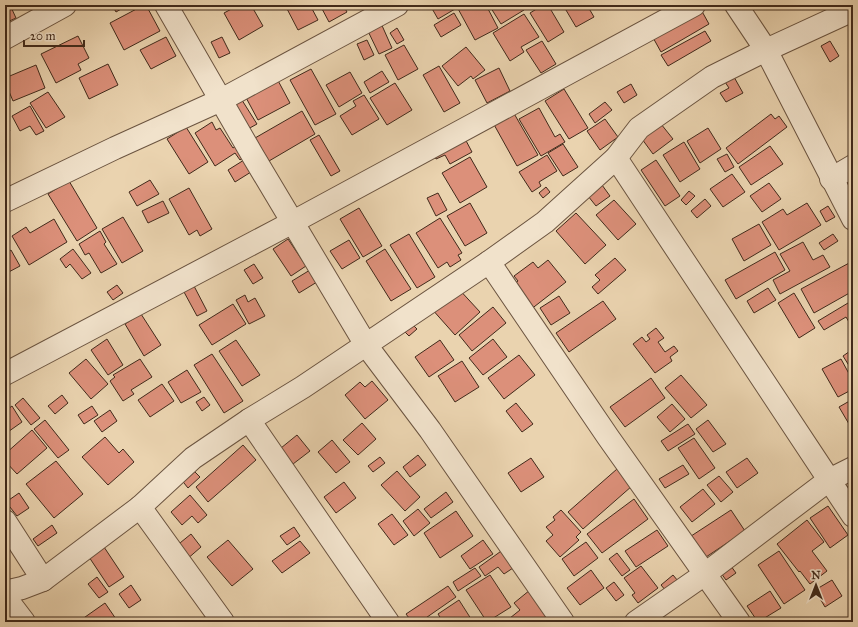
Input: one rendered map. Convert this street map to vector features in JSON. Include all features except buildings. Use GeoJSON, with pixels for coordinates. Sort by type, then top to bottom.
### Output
{"type":"FeatureCollection","features":[{"type":"Feature","properties":{"kind":"street"},"geometry":{"type":"LineString","coordinates":[[5,38],[65,5]]}},
{"type":"Feature","properties":{"kind":"street"},"geometry":{"type":"LineString","coordinates":[[166,5],[366,345],[430,430],[563,622]]}},
{"type":"Feature","properties":{"kind":"street"},"geometry":{"type":"LineString","coordinates":[[5,201],[115,148],[221,100],[397,5]]}},
{"type":"Feature","properties":{"kind":"street"},"geometry":{"type":"LineString","coordinates":[[5,374],[293,222],[694,5]]}},
{"type":"Feature","properties":{"kind":"street"},"geometry":{"type":"LineString","coordinates":[[736,5],[766,50],[831,179],[853,219]]}},
{"type":"Feature","properties":{"kind":"street"},"geometry":{"type":"LineString","coordinates":[[5,592],[22,588],[43,580],[140,507],[193,458],[366,345],[489,262],[544,222],[616,158],[639,128],[712,77],[766,50],[853,10]]}},
{"type":"Feature","properties":{"kind":"street"},"geometry":{"type":"LineString","coordinates":[[616,158],[853,516]]}},
{"type":"Feature","properties":{"kind":"street"},"geometry":{"type":"LineString","coordinates":[[831,179],[853,166]]}},
{"type":"Feature","properties":{"kind":"street"},"geometry":{"type":"LineString","coordinates":[[489,262],[608,438],[739,622]]}},
{"type":"Feature","properties":{"kind":"street"},"geometry":{"type":"LineString","coordinates":[[249,420],[388,622]]}},
{"type":"Feature","properties":{"kind":"street"},"geometry":{"type":"LineString","coordinates":[[636,622],[705,574],[829,480],[853,468]]}},
{"type":"Feature","properties":{"kind":"street"},"geometry":{"type":"LineString","coordinates":[[140,507],[222,622]]}},
{"type":"Feature","properties":{"kind":"street"},"geometry":{"type":"LineString","coordinates":[[5,522],[43,580]]}},
{"type":"Feature","properties":{"kind":"street"},"geometry":{"type":"LineString","coordinates":[[5,597],[24,622]]}}]}
